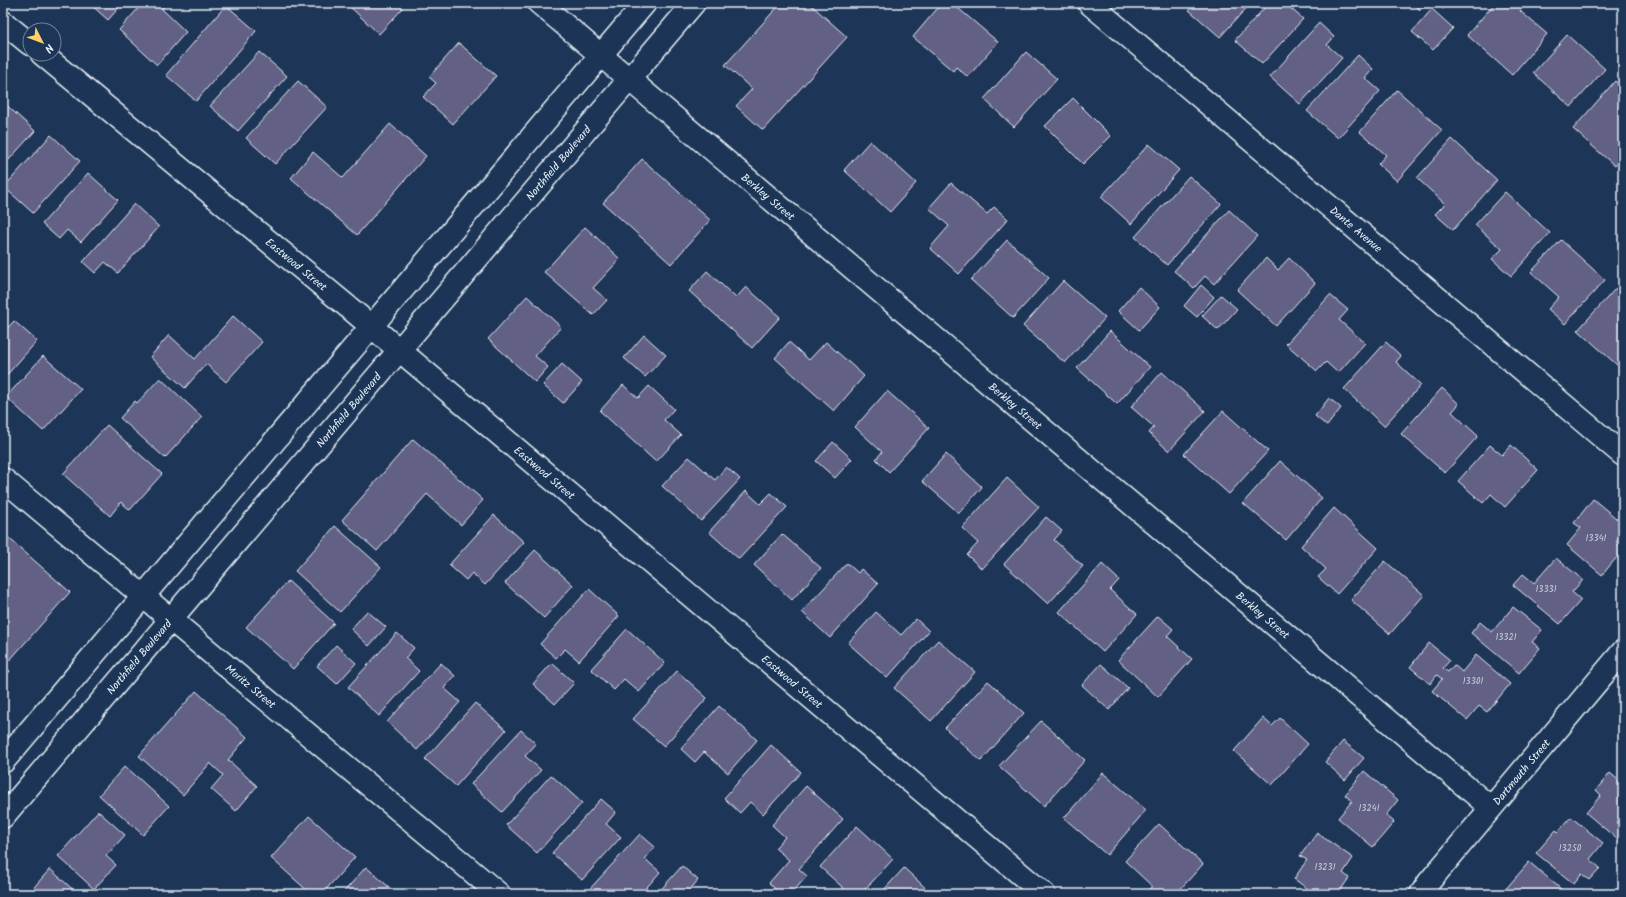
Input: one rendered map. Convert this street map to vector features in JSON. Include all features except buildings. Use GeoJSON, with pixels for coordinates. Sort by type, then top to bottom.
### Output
{"type":"FeatureCollection","features":[{"type":"Feature","properties":{"kind":"street","name":"Berkley Street"},"geometry":{"type":"LineString","coordinates":[[539,3],[1491,808]]}},
{"type":"Feature","properties":{"kind":"street"},"geometry":{"type":"LineString","coordinates":[[3,762],[645,3]]}},
{"type":"Feature","properties":{"kind":"street","name":"Northfield Boulevard"},"geometry":{"type":"LineString","coordinates":[[3,817],[694,3]]}},
{"type":"Feature","properties":{"kind":"street","name":"Dante Avenue"},"geometry":{"type":"LineString","coordinates":[[1089,3],[1623,455]]}},
{"type":"Feature","properties":{"kind":"street"},"geometry":{"type":"LineString","coordinates":[[3,22],[22,37]]}},
{"type":"Feature","properties":{"kind":"street","name":"Eastwood Street"},"geometry":{"type":"LineString","coordinates":[[52,62],[371,326],[1044,894]]}},
{"type":"Feature","properties":{"kind":"street","name":"Moritz Street"},"geometry":{"type":"LineString","coordinates":[[3,479],[500,894]]}},
{"type":"Feature","properties":{"kind":"street","name":"Dartmouth Street"},"geometry":{"type":"LineString","coordinates":[[1421,894],[1429,882],[1623,651]]}}]}
